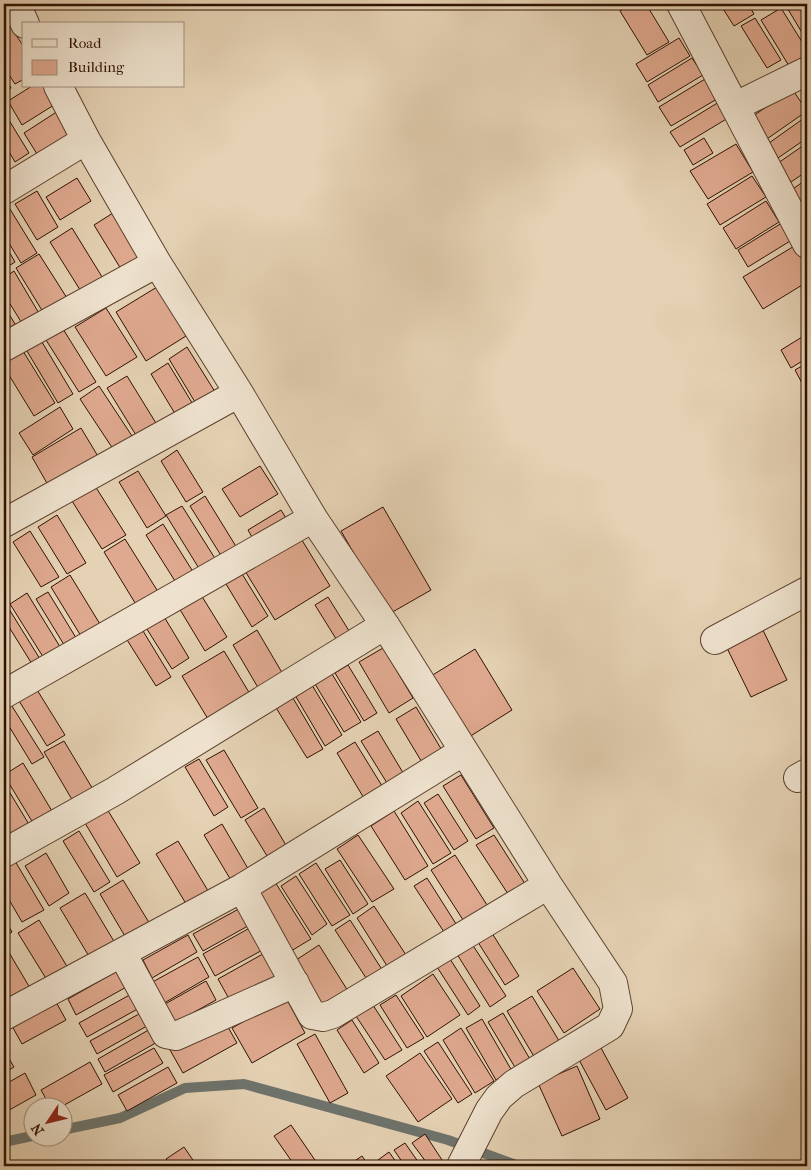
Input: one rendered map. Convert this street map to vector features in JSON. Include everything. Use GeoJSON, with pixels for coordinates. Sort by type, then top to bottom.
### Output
{"type":"FeatureCollection","features":[{"type":"Feature","properties":{"kind":"street"},"geometry":{"type":"LineString","coordinates":[[4,7],[10,4]]}},
{"type":"Feature","properties":{"kind":"street"},"geometry":{"type":"LineString","coordinates":[[16,4],[25,22]]}},
{"type":"Feature","properties":{"kind":"street"},"geometry":{"type":"LineString","coordinates":[[681,4],[807,244]]}},
{"type":"Feature","properties":{"kind":"street"},"geometry":{"type":"LineString","coordinates":[[736,106],[807,71]]}},
{"type":"Feature","properties":{"kind":"street"},"geometry":{"type":"LineString","coordinates":[[59,88],[86,140],[158,263],[239,393],[313,518],[385,625],[548,885],[612,983],[618,1009],[610,1026],[514,1084],[499,1096],[489,1111],[461,1166]]}},
{"type":"Feature","properties":{"kind":"street"},"geometry":{"type":"LineString","coordinates":[[4,190],[86,140]]}},
{"type":"Feature","properties":{"kind":"street"},"geometry":{"type":"LineString","coordinates":[[4,347],[158,263]]}},
{"type":"Feature","properties":{"kind":"street"},"geometry":{"type":"LineString","coordinates":[[4,523],[239,393]]}},
{"type":"Feature","properties":{"kind":"street"},"geometry":{"type":"LineString","coordinates":[[4,694],[313,518]]}},
{"type":"Feature","properties":{"kind":"street"},"geometry":{"type":"LineString","coordinates":[[715,640],[807,591]]}},
{"type":"Feature","properties":{"kind":"street"},"geometry":{"type":"LineString","coordinates":[[4,853],[115,791],[385,625]]}},
{"type":"Feature","properties":{"kind":"street"},"geometry":{"type":"LineString","coordinates":[[4,1016],[242,888],[464,752]]}},
{"type":"Feature","properties":{"kind":"street"},"geometry":{"type":"LineString","coordinates":[[242,888],[312,1015],[323,1017],[333,1014],[548,885]]}},
{"type":"Feature","properties":{"kind":"street"},"geometry":{"type":"LineString","coordinates":[[122,953],[166,1034],[176,1036],[295,982]]}},
{"type":"Feature","properties":{"kind":"building"},"geometry":{"type":"Polygon","coordinates":[[[632,4],[646,4],[669,42],[647,55],[620,11],[632,4]]]}},
{"type":"Feature","properties":{"kind":"building"},"geometry":{"type":"Polygon","coordinates":[[[720,4],[748,4],[754,14],[734,26],[720,4]]]}},
{"type":"Feature","properties":{"kind":"building"},"geometry":{"type":"Polygon","coordinates":[[[790,4],[807,4],[807,41],[786,6],[790,4]]]}},
{"type":"Feature","properties":{"kind":"building"},"geometry":{"type":"Polygon","coordinates":[[[781,8],[807,50],[807,55],[789,66],[761,20],[781,8]]]}},
{"type":"Feature","properties":{"kind":"building"},"geometry":{"type":"Polygon","coordinates":[[[755,18],[781,60],[767,68],[741,26],[755,18]]]}},
{"type":"Feature","properties":{"kind":"building"},"geometry":{"type":"Polygon","coordinates":[[[10,26],[22,44],[22,80],[15,84],[4,67],[4,30],[10,26]]]}},
{"type":"Feature","properties":{"kind":"building"},"geometry":{"type":"Polygon","coordinates":[[[679,38],[690,56],[647,82],[636,64],[679,38]]]}},
{"type":"Feature","properties":{"kind":"building"},"geometry":{"type":"Polygon","coordinates":[[[692,58],[703,75],[658,102],[648,85],[692,58]]]}},
{"type":"Feature","properties":{"kind":"building"},"geometry":{"type":"Polygon","coordinates":[[[4,76],[11,88],[4,93],[4,76]]]}},
{"type":"Feature","properties":{"kind":"building"},"geometry":{"type":"Polygon","coordinates":[[[705,79],[717,99],[671,126],[659,107],[705,79]]]}},
{"type":"Feature","properties":{"kind":"building"},"geometry":{"type":"Polygon","coordinates":[[[29,88],[54,88],[62,100],[22,125],[8,101],[29,88]]]}},
{"type":"Feature","properties":{"kind":"building"},"geometry":{"type":"Polygon","coordinates":[[[792,89],[807,111],[764,141],[749,119],[792,89]]]}},
{"type":"Feature","properties":{"kind":"building"},"geometry":{"type":"Polygon","coordinates":[[[719,102],[728,118],[680,147],[670,132],[719,102]]]}},
{"type":"Feature","properties":{"kind":"building"},"geometry":{"type":"Polygon","coordinates":[[[58,111],[72,133],[37,154],[24,133],[58,111]]]}},
{"type":"Feature","properties":{"kind":"building"},"geometry":{"type":"Polygon","coordinates":[[[4,112],[29,153],[15,162],[4,143],[4,112]]]}},
{"type":"Feature","properties":{"kind":"building"},"geometry":{"type":"Polygon","coordinates":[[[807,116],[807,138],[778,158],[769,143],[807,116]]]}},
{"type":"Feature","properties":{"kind":"building"},"geometry":{"type":"Polygon","coordinates":[[[704,138],[713,153],[693,165],[684,150],[704,138]]]}},
{"type":"Feature","properties":{"kind":"building"},"geometry":{"type":"Polygon","coordinates":[[[807,143],[807,171],[791,182],[778,163],[807,143]]]}},
{"type":"Feature","properties":{"kind":"building"},"geometry":{"type":"Polygon","coordinates":[[[736,144],[753,172],[708,199],[690,171],[736,144]]]}},
{"type":"Feature","properties":{"kind":"building"},"geometry":{"type":"Polygon","coordinates":[[[752,176],[766,197],[720,225],[707,204],[752,176]]]}},
{"type":"Feature","properties":{"kind":"building"},"geometry":{"type":"Polygon","coordinates":[[[77,178],[91,201],[60,220],[46,197],[77,178]]]}},
{"type":"Feature","properties":{"kind":"building"},"geometry":{"type":"Polygon","coordinates":[[[807,179],[807,197],[798,204],[790,191],[807,179]]]}},
{"type":"Feature","properties":{"kind":"building"},"geometry":{"type":"Polygon","coordinates":[[[37,191],[58,227],[37,240],[15,204],[37,191]]]}},
{"type":"Feature","properties":{"kind":"building"},"geometry":{"type":"Polygon","coordinates":[[[5,201],[37,253],[21,263],[4,235],[5,201]]]}},
{"type":"Feature","properties":{"kind":"building"},"geometry":{"type":"Polygon","coordinates":[[[766,201],[779,222],[736,249],[723,228],[766,201]]]}},
{"type":"Feature","properties":{"kind":"building"},"geometry":{"type":"Polygon","coordinates":[[[113,213],[143,262],[124,274],[94,225],[113,213]]]}},
{"type":"Feature","properties":{"kind":"building"},"geometry":{"type":"Polygon","coordinates":[[[785,221],[795,238],[748,267],[738,250],[785,221]]]}},
{"type":"Feature","properties":{"kind":"building"},"geometry":{"type":"Polygon","coordinates":[[[72,228],[104,280],[82,293],[50,242],[72,228]]]}},
{"type":"Feature","properties":{"kind":"building"},"geometry":{"type":"Polygon","coordinates":[[[4,243],[15,262],[4,269],[4,243]]]}},
{"type":"Feature","properties":{"kind":"building"},"geometry":{"type":"Polygon","coordinates":[[[796,245],[807,263],[807,282],[763,309],[743,277],[796,245]]]}},
{"type":"Feature","properties":{"kind":"building"},"geometry":{"type":"Polygon","coordinates":[[[39,254],[67,298],[43,312],[16,268],[39,254]]]}},
{"type":"Feature","properties":{"kind":"building"},"geometry":{"type":"Polygon","coordinates":[[[14,271],[40,315],[23,325],[4,294],[4,278],[14,271]]]}},
{"type":"Feature","properties":{"kind":"building"},"geometry":{"type":"Polygon","coordinates":[[[157,287],[186,336],[146,361],[116,312],[157,287]]]}},
{"type":"Feature","properties":{"kind":"building"},"geometry":{"type":"Polygon","coordinates":[[[4,306],[15,324],[4,332],[4,306]]]}},
{"type":"Feature","properties":{"kind":"building"},"geometry":{"type":"Polygon","coordinates":[[[106,308],[137,357],[106,376],[75,327],[106,308]]]}},
{"type":"Feature","properties":{"kind":"building"},"geometry":{"type":"Polygon","coordinates":[[[63,329],[96,382],[79,392],[46,340],[63,329]]]}},
{"type":"Feature","properties":{"kind":"building"},"geometry":{"type":"Polygon","coordinates":[[[807,334],[807,358],[791,368],[781,350],[807,334]]]}},
{"type":"Feature","properties":{"kind":"building"},"geometry":{"type":"Polygon","coordinates":[[[39,337],[73,394],[58,403],[24,346],[39,337]]]}},
{"type":"Feature","properties":{"kind":"building"},"geometry":{"type":"Polygon","coordinates":[[[187,347],[217,395],[198,407],[169,359],[187,347]]]}},
{"type":"Feature","properties":{"kind":"building"},"geometry":{"type":"Polygon","coordinates":[[[23,351],[55,403],[34,416],[4,367],[4,362],[23,351]]]}},
{"type":"Feature","properties":{"kind":"building"},"geometry":{"type":"Polygon","coordinates":[[[168,363],[194,406],[177,417],[151,374],[168,363]]]}},
{"type":"Feature","properties":{"kind":"building"},"geometry":{"type":"Polygon","coordinates":[[[807,363],[807,382],[803,385],[795,370],[807,363]]]}},
{"type":"Feature","properties":{"kind":"building"},"geometry":{"type":"Polygon","coordinates":[[[127,376],[159,428],[139,440],[107,388],[127,376]]]}},
{"type":"Feature","properties":{"kind":"building"},"geometry":{"type":"Polygon","coordinates":[[[99,386],[136,442],[117,455],[80,399],[99,386]]]}},
{"type":"Feature","properties":{"kind":"building"},"geometry":{"type":"Polygon","coordinates":[[[60,407],[73,429],[33,455],[19,433],[60,407]]]}},
{"type":"Feature","properties":{"kind":"building"},"geometry":{"type":"Polygon","coordinates":[[[81,428],[102,463],[52,492],[32,457],[81,428]]]}},
{"type":"Feature","properties":{"kind":"building"},"geometry":{"type":"Polygon","coordinates":[[[177,450],[203,492],[186,502],[161,461],[177,450]]]}},
{"type":"Feature","properties":{"kind":"building"},"geometry":{"type":"Polygon","coordinates":[[[260,466],[278,494],[240,517],[222,489],[260,466]]]}},
{"type":"Feature","properties":{"kind":"building"},"geometry":{"type":"Polygon","coordinates":[[[138,471],[166,516],[147,528],[119,482],[138,471]]]}},
{"type":"Feature","properties":{"kind":"building"},"geometry":{"type":"Polygon","coordinates":[[[90,478],[126,535],[102,549],[67,493],[90,478]]]}},
{"type":"Feature","properties":{"kind":"building"},"geometry":{"type":"Polygon","coordinates":[[[205,496],[237,548],[222,557],[190,506],[205,496]]]}},
{"type":"Feature","properties":{"kind":"building"},"geometry":{"type":"Polygon","coordinates":[[[182,506],[216,560],[200,570],[166,515],[182,506]]]}},
{"type":"Feature","properties":{"kind":"building"},"geometry":{"type":"Polygon","coordinates":[[[383,507],[431,590],[389,614],[341,531],[383,507]]]}},
{"type":"Feature","properties":{"kind":"building"},"geometry":{"type":"Polygon","coordinates":[[[281,510],[291,526],[257,546],[248,530],[281,510]]]}},
{"type":"Feature","properties":{"kind":"building"},"geometry":{"type":"Polygon","coordinates":[[[57,515],[86,563],[67,574],[38,527],[57,515]]]}},
{"type":"Feature","properties":{"kind":"building"},"geometry":{"type":"Polygon","coordinates":[[[163,524],[197,578],[180,589],[146,535],[163,524]]]}},
{"type":"Feature","properties":{"kind":"building"},"geometry":{"type":"Polygon","coordinates":[[[30,531],[59,577],[41,587],[13,542],[30,531]]]}},
{"type":"Feature","properties":{"kind":"building"},"geometry":{"type":"Polygon","coordinates":[[[297,532],[330,586],[275,620],[242,566],[297,532]]]}},
{"type":"Feature","properties":{"kind":"building"},"geometry":{"type":"Polygon","coordinates":[[[125,539],[162,598],[140,611],[104,552],[125,539]]]}},
{"type":"Feature","properties":{"kind":"building"},"geometry":{"type":"Polygon","coordinates":[[[239,569],[268,616],[252,627],[223,579],[239,569]]]}},
{"type":"Feature","properties":{"kind":"building"},"geometry":{"type":"Polygon","coordinates":[[[70,575],[103,629],[84,641],[51,587],[70,575]]]}},
{"type":"Feature","properties":{"kind":"building"},"geometry":{"type":"Polygon","coordinates":[[[198,590],[227,637],[205,651],[176,603],[198,590]]]}},
{"type":"Feature","properties":{"kind":"building"},"geometry":{"type":"Polygon","coordinates":[[[48,592],[78,641],[66,648],[36,599],[48,592]]]}},
{"type":"Feature","properties":{"kind":"building"},"geometry":{"type":"Polygon","coordinates":[[[27,593],[62,650],[45,660],[10,604],[27,593]]]}},
{"type":"Feature","properties":{"kind":"building"},"geometry":{"type":"Polygon","coordinates":[[[328,597],[351,634],[338,642],[315,605],[328,597]]]}},
{"type":"Feature","properties":{"kind":"building"},"geometry":{"type":"Polygon","coordinates":[[[9,609],[40,659],[32,664],[4,619],[4,612],[9,609]]]}},
{"type":"Feature","properties":{"kind":"building"},"geometry":{"type":"Polygon","coordinates":[[[163,615],[189,658],[172,669],[145,626],[163,615]]]}},
{"type":"Feature","properties":{"kind":"building"},"geometry":{"type":"Polygon","coordinates":[[[140,626],[171,677],[156,686],[124,635],[140,626]]]}},
{"type":"Feature","properties":{"kind":"building"},"geometry":{"type":"Polygon","coordinates":[[[761,626],[787,680],[751,697],[725,644],[761,626]]]}},
{"type":"Feature","properties":{"kind":"building"},"geometry":{"type":"Polygon","coordinates":[[[257,630],[284,676],[260,691],[233,645],[257,630]]]}},
{"type":"Feature","properties":{"kind":"building"},"geometry":{"type":"Polygon","coordinates":[[[383,648],[413,698],[389,713],[359,662],[383,648]]]}},
{"type":"Feature","properties":{"kind":"building"},"geometry":{"type":"Polygon","coordinates":[[[475,649],[512,710],[469,737],[431,676],[475,649]]]}},
{"type":"Feature","properties":{"kind":"building"},"geometry":{"type":"Polygon","coordinates":[[[224,651],[250,694],[208,719],[182,676],[224,651]]]}},
{"type":"Feature","properties":{"kind":"building"},"geometry":{"type":"Polygon","coordinates":[[[348,665],[377,713],[364,721],[335,673],[348,665]]]}},
{"type":"Feature","properties":{"kind":"building"},"geometry":{"type":"Polygon","coordinates":[[[329,669],[361,722],[344,732],[312,679],[329,669]]]}},
{"type":"Feature","properties":{"kind":"building"},"geometry":{"type":"Polygon","coordinates":[[[306,675],[342,735],[325,746],[289,685],[306,675]]]}},
{"type":"Feature","properties":{"kind":"building"},"geometry":{"type":"Polygon","coordinates":[[[34,685],[65,735],[47,746],[16,696],[34,685]]]}},
{"type":"Feature","properties":{"kind":"building"},"geometry":{"type":"Polygon","coordinates":[[[287,688],[323,749],[307,758],[270,698],[287,688]]]}},
{"type":"Feature","properties":{"kind":"building"},"geometry":{"type":"Polygon","coordinates":[[[10,703],[44,757],[32,764],[4,718],[4,706],[10,703]]]}},
{"type":"Feature","properties":{"kind":"building"},"geometry":{"type":"Polygon","coordinates":[[[416,707],[446,757],[426,769],[396,719],[416,707]]]}},
{"type":"Feature","properties":{"kind":"building"},"geometry":{"type":"Polygon","coordinates":[[[378,731],[408,781],[392,791],[361,741],[378,731]]]}},
{"type":"Feature","properties":{"kind":"building"},"geometry":{"type":"Polygon","coordinates":[[[64,741],[97,796],[77,808],[44,752],[64,741]]]}},
{"type":"Feature","properties":{"kind":"building"},"geometry":{"type":"Polygon","coordinates":[[[355,742],[387,794],[368,805],[337,753],[355,742]]]}},
{"type":"Feature","properties":{"kind":"building"},"geometry":{"type":"Polygon","coordinates":[[[224,750],[258,808],[241,818],[206,760],[224,750]]]}},
{"type":"Feature","properties":{"kind":"building"},"geometry":{"type":"Polygon","coordinates":[[[199,759],[228,807],[214,816],[185,767],[199,759]]]}},
{"type":"Feature","properties":{"kind":"building"},"geometry":{"type":"Polygon","coordinates":[[[23,763],[52,811],[33,823],[4,775],[23,763]]]}},
{"type":"Feature","properties":{"kind":"building"},"geometry":{"type":"Polygon","coordinates":[[[461,775],[494,828],[476,839],[443,786],[461,775]]]}},
{"type":"Feature","properties":{"kind":"building"},"geometry":{"type":"Polygon","coordinates":[[[4,783],[30,826],[10,838],[4,827],[4,783]]]}},
{"type":"Feature","properties":{"kind":"building"},"geometry":{"type":"Polygon","coordinates":[[[438,794],[468,841],[454,850],[424,803],[438,794]]]}},
{"type":"Feature","properties":{"kind":"building"},"geometry":{"type":"Polygon","coordinates":[[[418,801],[451,853],[433,864],[401,813],[418,801]]]}},
{"type":"Feature","properties":{"kind":"building"},"geometry":{"type":"Polygon","coordinates":[[[264,808],[290,852],[272,864],[245,820],[264,808]]]}},
{"type":"Feature","properties":{"kind":"building"},"geometry":{"type":"Polygon","coordinates":[[[107,809],[140,863],[117,877],[85,823],[107,809]]]}},
{"type":"Feature","properties":{"kind":"building"},"geometry":{"type":"Polygon","coordinates":[[[394,811],[428,866],[405,880],[371,826],[394,811]]]}},
{"type":"Feature","properties":{"kind":"building"},"geometry":{"type":"Polygon","coordinates":[[[222,824],[250,872],[232,882],[204,835],[222,824]]]}},
{"type":"Feature","properties":{"kind":"building"},"geometry":{"type":"Polygon","coordinates":[[[79,831],[110,882],[94,892],[63,841],[79,831]]]}},
{"type":"Feature","properties":{"kind":"building"},"geometry":{"type":"Polygon","coordinates":[[[358,835],[394,889],[372,902],[337,849],[358,835]]]}},
{"type":"Feature","properties":{"kind":"building"},"geometry":{"type":"Polygon","coordinates":[[[494,835],[529,890],[512,900],[476,845],[494,835]]]}},
{"type":"Feature","properties":{"kind":"building"},"geometry":{"type":"Polygon","coordinates":[[[178,841],[210,894],[188,907],[156,854],[178,841]]]}},
{"type":"Feature","properties":{"kind":"building"},"geometry":{"type":"Polygon","coordinates":[[[46,853],[69,893],[49,906],[25,866],[46,853]]]}},
{"type":"Feature","properties":{"kind":"building"},"geometry":{"type":"Polygon","coordinates":[[[455,855],[489,908],[465,923],[431,870],[455,855]]]}},
{"type":"Feature","properties":{"kind":"building"},"geometry":{"type":"Polygon","coordinates":[[[12,856],[44,910],[22,922],[4,891],[4,861],[12,856]]]}},
{"type":"Feature","properties":{"kind":"building"},"geometry":{"type":"Polygon","coordinates":[[[340,860],[368,904],[353,914],[325,869],[340,860]]]}},
{"type":"Feature","properties":{"kind":"building"},"geometry":{"type":"Polygon","coordinates":[[[316,863],[350,915],[332,926],[299,874],[316,863]]]}},
{"type":"Feature","properties":{"kind":"building"},"geometry":{"type":"Polygon","coordinates":[[[296,876],[327,924],[312,935],[281,886],[296,876]]]}},
{"type":"Feature","properties":{"kind":"building"},"geometry":{"type":"Polygon","coordinates":[[[427,878],[458,927],[446,935],[414,886],[427,878]]]}},
{"type":"Feature","properties":{"kind":"building"},"geometry":{"type":"Polygon","coordinates":[[[123,880],[153,929],[129,943],[100,894],[123,880]]]}},
{"type":"Feature","properties":{"kind":"building"},"geometry":{"type":"Polygon","coordinates":[[[275,882],[311,939],[291,951],[255,895],[275,882]]]}},
{"type":"Feature","properties":{"kind":"building"},"geometry":{"type":"Polygon","coordinates":[[[85,893],[118,948],[93,963],[60,908],[85,893]]]}},
{"type":"Feature","properties":{"kind":"building"},"geometry":{"type":"Polygon","coordinates":[[[246,905],[255,922],[203,951],[193,934],[246,905]]]}},
{"type":"Feature","properties":{"kind":"building"},"geometry":{"type":"Polygon","coordinates":[[[374,906],[408,958],[389,969],[357,918],[374,906]]]}},
{"type":"Feature","properties":{"kind":"building"},"geometry":{"type":"Polygon","coordinates":[[[4,918],[12,932],[4,937],[4,918]]]}},
{"type":"Feature","properties":{"kind":"building"},"geometry":{"type":"Polygon","coordinates":[[[39,920],[71,973],[50,985],[18,933],[39,920]]]}},
{"type":"Feature","properties":{"kind":"building"},"geometry":{"type":"Polygon","coordinates":[[[350,920],[383,971],[368,981],[335,930],[350,920]]]}},
{"type":"Feature","properties":{"kind":"building"},"geometry":{"type":"Polygon","coordinates":[[[255,925],[268,947],[215,976],[203,954],[255,925]]]}},
{"type":"Feature","properties":{"kind":"building"},"geometry":{"type":"Polygon","coordinates":[[[490,930],[519,976],[505,985],[476,939],[490,930]]]}},
{"type":"Feature","properties":{"kind":"building"},"geometry":{"type":"Polygon","coordinates":[[[188,935],[197,952],[152,978],[143,960],[188,935]]]}},
{"type":"Feature","properties":{"kind":"building"},"geometry":{"type":"Polygon","coordinates":[[[470,941],[506,996],[490,1007],[455,951],[470,941]]]}},
{"type":"Feature","properties":{"kind":"building"},"geometry":{"type":"Polygon","coordinates":[[[4,944],[30,988],[11,999],[4,987],[4,944]]]}},
{"type":"Feature","properties":{"kind":"building"},"geometry":{"type":"Polygon","coordinates":[[[319,945],[348,991],[322,1007],[293,962],[319,945]]]}},
{"type":"Feature","properties":{"kind":"building"},"geometry":{"type":"Polygon","coordinates":[[[270,950],[284,977],[233,1006],[218,979],[270,950]]]}},
{"type":"Feature","properties":{"kind":"building"},"geometry":{"type":"Polygon","coordinates":[[[198,957],[209,977],[159,1006],[147,985],[198,957]]]}},
{"type":"Feature","properties":{"kind":"building"},"geometry":{"type":"Polygon","coordinates":[[[450,959],[480,1006],[468,1015],[437,967],[450,959]]]}},
{"type":"Feature","properties":{"kind":"building"},"geometry":{"type":"Polygon","coordinates":[[[573,968],[600,1009],[564,1033],[537,991],[573,968]]]}},
{"type":"Feature","properties":{"kind":"building"},"geometry":{"type":"Polygon","coordinates":[[[121,969],[130,985],[76,1015],[68,999],[121,969]]]}},
{"type":"Feature","properties":{"kind":"building"},"geometry":{"type":"Polygon","coordinates":[[[433,974],[460,1015],[427,1037],[401,996],[433,974]]]}},
{"type":"Feature","properties":{"kind":"building"},"geometry":{"type":"Polygon","coordinates":[[[206,981],[216,1000],[169,1026],[158,1008],[206,981]]]}},
{"type":"Feature","properties":{"kind":"building"},"geometry":{"type":"Polygon","coordinates":[[[135,992],[143,1006],[87,1037],[79,1023],[135,992]]]}},
{"type":"Feature","properties":{"kind":"building"},"geometry":{"type":"Polygon","coordinates":[[[396,995],[424,1038],[407,1048],[380,1005],[396,995]]]}},
{"type":"Feature","properties":{"kind":"building"},"geometry":{"type":"Polygon","coordinates":[[[532,996],[564,1049],[539,1065],[507,1011],[532,996]]]}},
{"type":"Feature","properties":{"kind":"building"},"geometry":{"type":"Polygon","coordinates":[[[286,998],[305,1033],[252,1063],[232,1028],[286,998]]]}},
{"type":"Feature","properties":{"kind":"building"},"geometry":{"type":"Polygon","coordinates":[[[369,999],[402,1050],[385,1060],[352,1010],[369,999]]]}},
{"type":"Feature","properties":{"kind":"building"},"geometry":{"type":"Polygon","coordinates":[[[56,1002],[66,1020],[22,1044],[12,1026],[56,1002]]]}},
{"type":"Feature","properties":{"kind":"building"},"geometry":{"type":"Polygon","coordinates":[[[148,1009],[154,1022],[97,1054],[90,1041],[148,1009]]]}},
{"type":"Feature","properties":{"kind":"building"},"geometry":{"type":"Polygon","coordinates":[[[503,1013],[534,1066],[519,1074],[488,1022],[503,1013]]]}},
{"type":"Feature","properties":{"kind":"building"},"geometry":{"type":"Polygon","coordinates":[[[482,1019],[512,1071],[496,1080],[466,1028],[482,1019]]]}},
{"type":"Feature","properties":{"kind":"building"},"geometry":{"type":"Polygon","coordinates":[[[224,1020],[237,1043],[183,1073],[170,1050],[224,1020]]]}},
{"type":"Feature","properties":{"kind":"building"},"geometry":{"type":"Polygon","coordinates":[[[352,1020],[379,1063],[364,1073],[337,1030],[352,1020]]]}},
{"type":"Feature","properties":{"kind":"building"},"geometry":{"type":"Polygon","coordinates":[[[152,1028],[159,1041],[105,1072],[98,1059],[152,1028]]]}},
{"type":"Feature","properties":{"kind":"building"},"geometry":{"type":"Polygon","coordinates":[[[461,1028],[494,1081],[475,1093],[443,1040],[461,1028]]]}},
{"type":"Feature","properties":{"kind":"building"},"geometry":{"type":"Polygon","coordinates":[[[315,1034],[348,1093],[330,1103],[297,1044],[315,1034]]]}},
{"type":"Feature","properties":{"kind":"building"},"geometry":{"type":"Polygon","coordinates":[[[438,1042],[472,1094],[458,1103],[424,1051],[438,1042]]]}},
{"type":"Feature","properties":{"kind":"building"},"geometry":{"type":"Polygon","coordinates":[[[600,1046],[628,1098],[606,1110],[578,1058],[600,1046]]]}},
{"type":"Feature","properties":{"kind":"building"},"geometry":{"type":"Polygon","coordinates":[[[154,1048],[163,1063],[113,1092],[104,1075],[154,1048]]]}},
{"type":"Feature","properties":{"kind":"building"},"geometry":{"type":"Polygon","coordinates":[[[4,1050],[14,1067],[4,1073],[4,1050]]]}},
{"type":"Feature","properties":{"kind":"building"},"geometry":{"type":"Polygon","coordinates":[[[420,1053],[452,1099],[418,1122],[386,1076],[420,1053]]]}},
{"type":"Feature","properties":{"kind":"building"},"geometry":{"type":"Polygon","coordinates":[[[90,1062],[102,1084],[72,1101],[72,1098],[45,1098],[41,1090],[90,1062]]]}},
{"type":"Feature","properties":{"kind":"building"},"geometry":{"type":"Polygon","coordinates":[[[577,1066],[600,1119],[562,1136],[538,1083],[577,1066]]]}},
{"type":"Feature","properties":{"kind":"building"},"geometry":{"type":"Polygon","coordinates":[[[168,1067],[177,1083],[127,1111],[118,1095],[168,1067]]]}},
{"type":"Feature","properties":{"kind":"building"},"geometry":{"type":"Polygon","coordinates":[[[25,1073],[36,1095],[31,1098],[22,1098],[22,1103],[4,1113],[4,1085],[25,1073]]]}},
{"type":"Feature","properties":{"kind":"building"},"geometry":{"type":"Polygon","coordinates":[[[291,1125],[319,1166],[295,1166],[274,1136],[291,1125]]]}},
{"type":"Feature","properties":{"kind":"building"},"geometry":{"type":"Polygon","coordinates":[[[425,1134],[446,1166],[429,1166],[412,1143],[425,1134]]]}},
{"type":"Feature","properties":{"kind":"building"},"geometry":{"type":"Polygon","coordinates":[[[405,1143],[421,1166],[405,1166],[394,1150],[405,1143]]]}},
{"type":"Feature","properties":{"kind":"building"},"geometry":{"type":"Polygon","coordinates":[[[184,1147],[197,1166],[171,1166],[166,1159],[184,1147]]]}},
{"type":"Feature","properties":{"kind":"building"},"geometry":{"type":"Polygon","coordinates":[[[389,1152],[399,1166],[377,1166],[374,1163],[389,1152]]]}},
{"type":"Feature","properties":{"kind":"building"},"geometry":{"type":"Polygon","coordinates":[[[362,1156],[369,1166],[347,1166],[362,1156]]]}},
{"type":"Feature","properties":{"kind":"waterway"},"geometry":{"type":"LineString","coordinates":[[72,1128],[120,1118],[185,1088],[244,1084],[448,1140],[519,1166]]}},
{"type":"Feature","properties":{"kind":"waterway"},"geometry":{"type":"LineString","coordinates":[[4,1142],[22,1138]]}}]}
